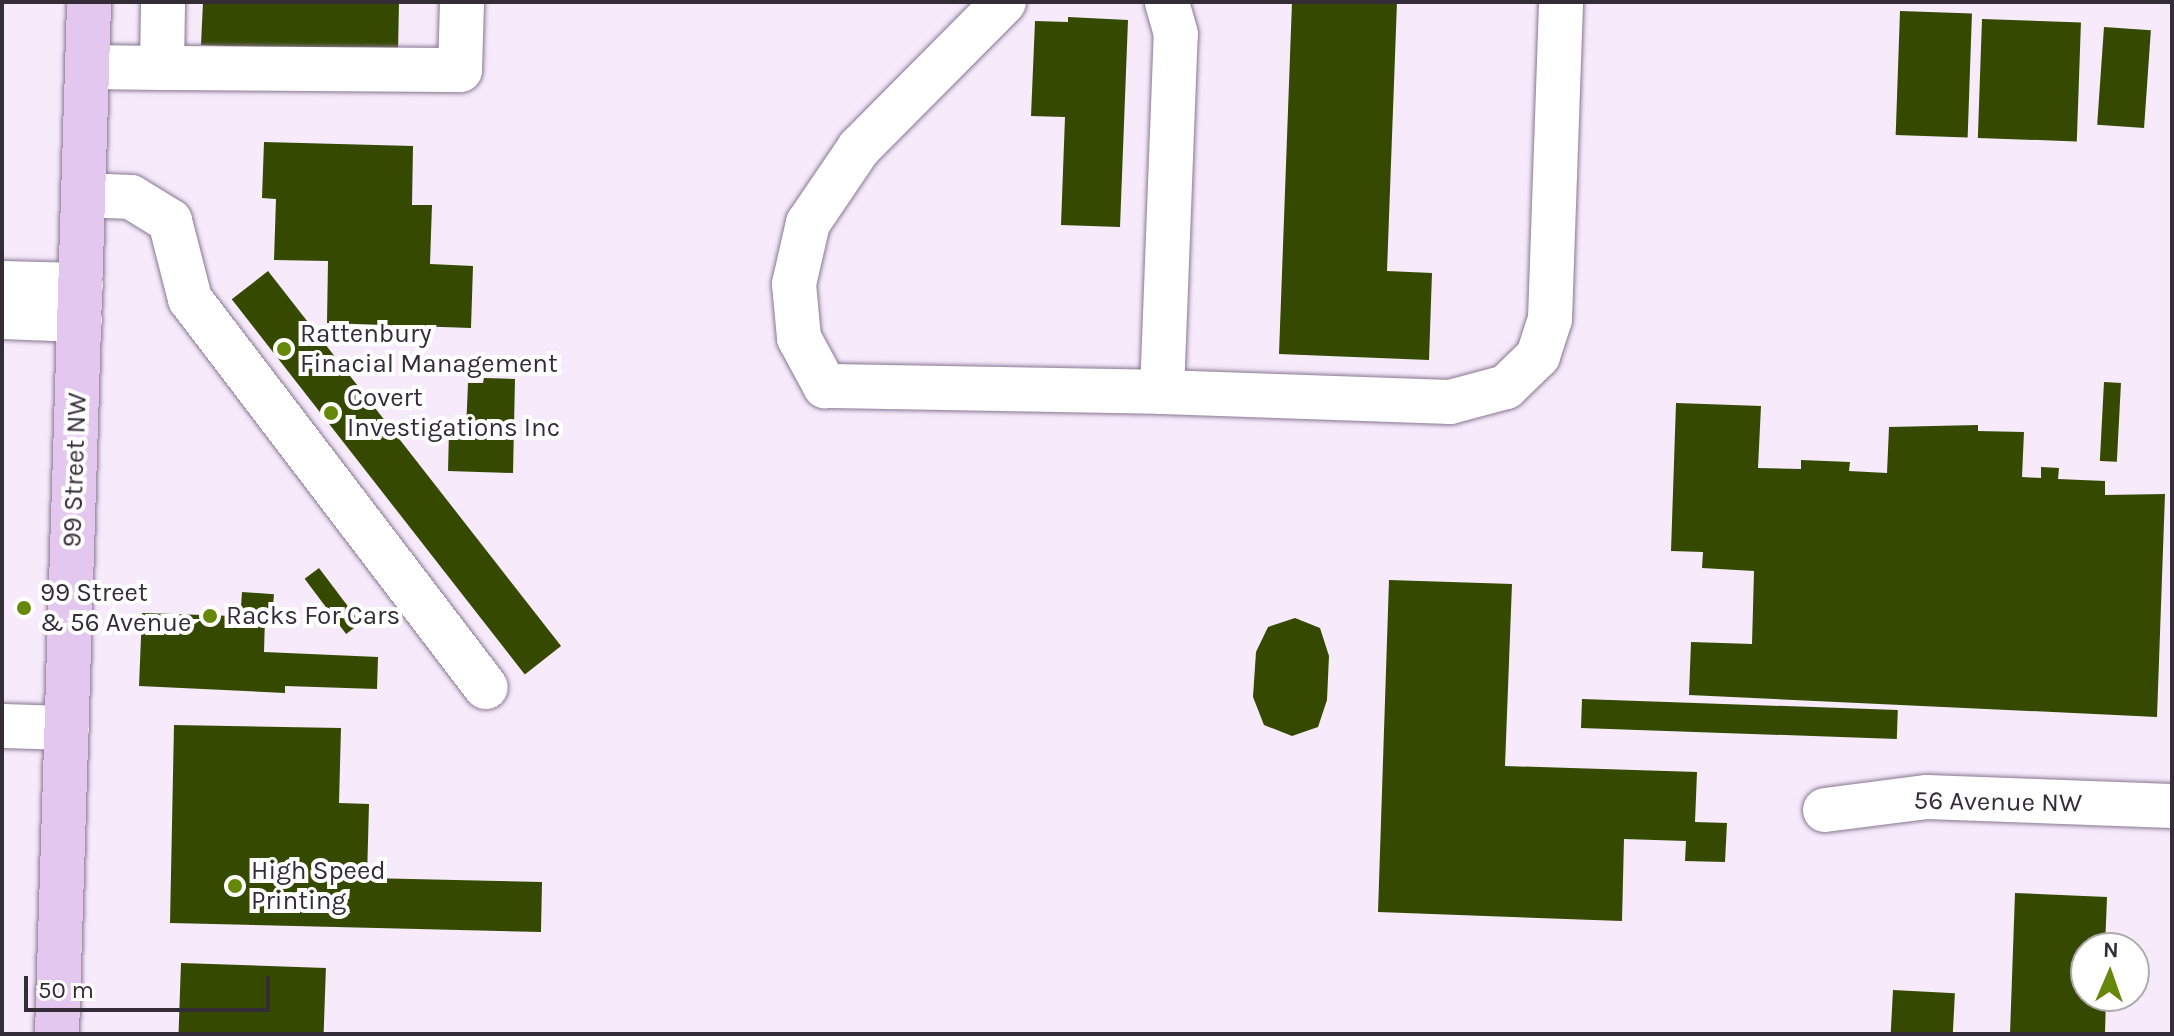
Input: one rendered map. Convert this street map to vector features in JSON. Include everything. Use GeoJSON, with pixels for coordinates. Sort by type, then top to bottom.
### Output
{"type":"FeatureCollection","features":[{"type":"Feature","properties":{"kind":"main road","name":"99 Street NW"},"geometry":{"type":"LineString","coordinates":[[57,1034],[89,2]]}},
{"type":"Feature","properties":{"kind":"street"},"geometry":{"type":"LineString","coordinates":[[162,68],[163,2]]}},
{"type":"Feature","properties":{"kind":"street"},"geometry":{"type":"LineString","coordinates":[[88,67],[460,70],[462,2]]}},
{"type":"Feature","properties":{"kind":"street"},"geometry":{"type":"LineString","coordinates":[[1004,2],[859,148],[808,223],[794,284],[799,338],[825,386],[1162,392],[1450,402],[1506,387],[1538,356],[1550,319],[1561,2]]}},
{"type":"Feature","properties":{"kind":"street"},"geometry":{"type":"LineString","coordinates":[[1162,392],[1176,34],[1167,2]]}},
{"type":"Feature","properties":{"kind":"street"},"geometry":{"type":"LineString","coordinates":[[83,195],[131,197],[170,221],[190,299],[486,687]]}},
{"type":"Feature","properties":{"kind":"street"},"geometry":{"type":"LineString","coordinates":[[2,283],[80,303]]}},
{"type":"Feature","properties":{"kind":"street"},"geometry":{"type":"LineString","coordinates":[[2,317],[80,303]]}},
{"type":"Feature","properties":{"kind":"street"},"geometry":{"type":"LineString","coordinates":[[2,726],[67,728]]}},
{"type":"Feature","properties":{"kind":"street","name":"56 Avenue NW"},"geometry":{"type":"LineString","coordinates":[[1825,810],[1927,797],[2172,806]]}},
{"type":"Feature","properties":{"kind":"building"},"geometry":{"type":"Polygon","coordinates":[[[203,2],[399,2],[398,52],[201,45],[203,2]]]}},
{"type":"Feature","properties":{"kind":"building"},"geometry":{"type":"Polygon","coordinates":[[[1292,2],[1397,2],[1387,271],[1432,273],[1429,360],[1279,354],[1292,2]]]}},
{"type":"Feature","properties":{"kind":"building"},"geometry":{"type":"Polygon","coordinates":[[[1900,11],[1972,14],[1968,137],[1896,135],[1900,11]]]}},
{"type":"Feature","properties":{"kind":"building"},"geometry":{"type":"Polygon","coordinates":[[[1068,17],[1128,20],[1120,227],[1061,225],[1065,117],[1031,116],[1035,21],[1068,22],[1068,17]]]}},
{"type":"Feature","properties":{"kind":"building"},"geometry":{"type":"Polygon","coordinates":[[[1982,19],[2081,22],[2077,141],[1978,138],[1982,19]]]}},
{"type":"Feature","properties":{"kind":"building"},"geometry":{"type":"Polygon","coordinates":[[[2104,27],[2151,30],[2144,128],[2097,125],[2104,27]]]}},
{"type":"Feature","properties":{"kind":"building"},"geometry":{"type":"Polygon","coordinates":[[[264,142],[413,146],[412,205],[432,205],[430,264],[473,266],[471,328],[327,323],[328,261],[274,260],[276,199],[262,198],[264,142]]]}},
{"type":"Feature","properties":{"kind":"building"},"geometry":{"type":"Polygon","coordinates":[[[268,271],[561,646],[525,674],[232,299],[268,271]]]}},
{"type":"Feature","properties":{"kind":"building"},"geometry":{"type":"Polygon","coordinates":[[[484,378],[515,379],[513,473],[448,471],[449,430],[466,431],[468,383],[483,383],[484,378]]]}},
{"type":"Feature","properties":{"kind":"building"},"geometry":{"type":"Polygon","coordinates":[[[2104,382],[2121,383],[2117,462],[2100,461],[2104,382]]]}},
{"type":"Feature","properties":{"kind":"building"},"geometry":{"type":"Polygon","coordinates":[[[1676,403],[1761,406],[1758,468],[1801,469],[1801,460],[1850,462],[1849,471],[1887,473],[1889,427],[1978,425],[1978,431],[2024,432],[2022,477],[2041,478],[2041,467],[2059,468],[2058,479],[2105,481],[2105,495],[2165,494],[2157,717],[1689,695],[1691,642],[1752,644],[1754,571],[1702,568],[1703,552],[1671,551],[1676,403]]]}},
{"type":"Feature","properties":{"kind":"building"},"geometry":{"type":"Polygon","coordinates":[[[319,568],[361,623],[346,634],[305,579],[319,568]]]}},
{"type":"Feature","properties":{"kind":"building"},"geometry":{"type":"Polygon","coordinates":[[[1389,580],[1512,584],[1505,766],[1697,772],[1695,822],[1727,823],[1725,862],[1685,861],[1686,841],[1624,839],[1622,921],[1378,912],[1389,580]]]}},
{"type":"Feature","properties":{"kind":"building"},"geometry":{"type":"Polygon","coordinates":[[[242,592],[274,594],[272,616],[240,614],[242,592]]]}},
{"type":"Feature","properties":{"kind":"building"},"geometry":{"type":"Polygon","coordinates":[[[142,613],[265,617],[264,652],[378,657],[377,689],[285,686],[285,693],[139,686],[142,613]]]}},
{"type":"Feature","properties":{"kind":"building"},"geometry":{"type":"Polygon","coordinates":[[[1295,618],[1320,628],[1329,656],[1327,700],[1318,727],[1292,736],[1264,725],[1253,697],[1256,652],[1268,627],[1295,618]]]}},
{"type":"Feature","properties":{"kind":"building"},"geometry":{"type":"Polygon","coordinates":[[[1582,699],[1898,710],[1897,739],[1581,728],[1582,699]]]}},
{"type":"Feature","properties":{"kind":"building"},"geometry":{"type":"Polygon","coordinates":[[[174,725],[341,728],[339,803],[369,804],[367,878],[542,882],[541,932],[170,923],[174,725]]]}},
{"type":"Feature","properties":{"kind":"building"},"geometry":{"type":"Polygon","coordinates":[[[2015,893],[2107,897],[2106,932],[2070,932],[2070,1012],[2106,1012],[2105,1034],[2010,1034],[2015,893]]]}},
{"type":"Feature","properties":{"kind":"building"},"geometry":{"type":"Polygon","coordinates":[[[181,963],[326,968],[324,1034],[179,1034],[181,963]]]}},
{"type":"Feature","properties":{"kind":"building"},"geometry":{"type":"Polygon","coordinates":[[[1893,990],[1955,993],[1953,1034],[1891,1034],[1893,990]]]}},
{"type":"Feature","properties":{"kind":"place","name":"Rattenbury Finacial Management"},"geometry":{"type":"Point","coordinates":[284,349]}},
{"type":"Feature","properties":{"kind":"place","name":"Covert Investigations Inc"},"geometry":{"type":"Point","coordinates":[331,413]}},
{"type":"Feature","properties":{"kind":"place","name":"99 Street & 56 Avenue"},"geometry":{"type":"Point","coordinates":[24,608]}},
{"type":"Feature","properties":{"kind":"place","name":"Racks For Cars"},"geometry":{"type":"Point","coordinates":[210,616]}},
{"type":"Feature","properties":{"kind":"place","name":"High Speed Printing"},"geometry":{"type":"Point","coordinates":[235,886]}}]}
